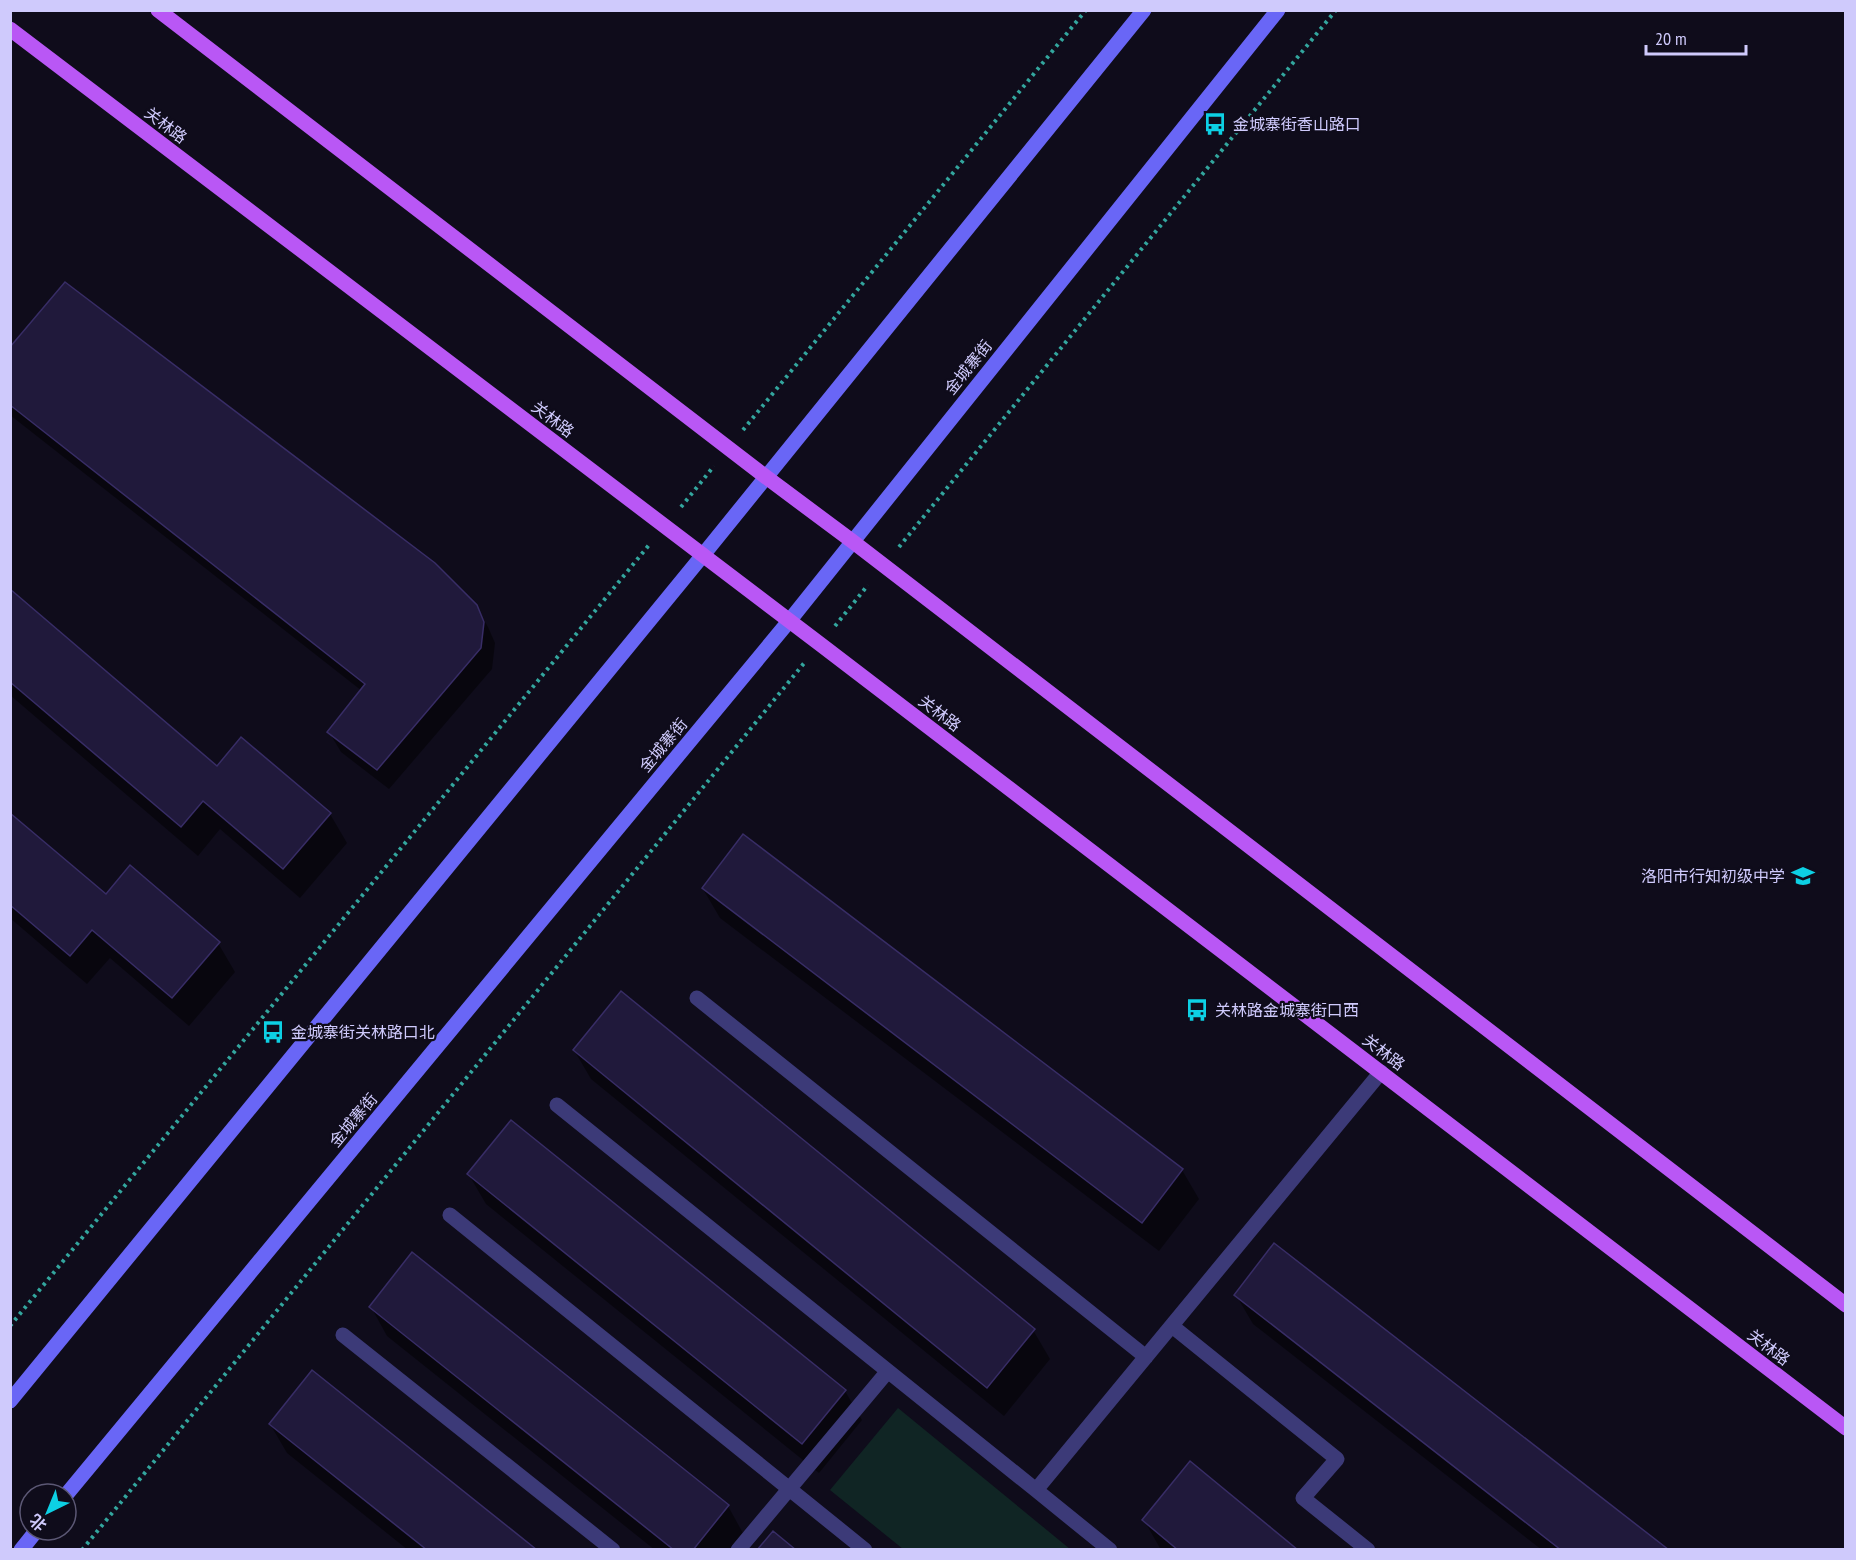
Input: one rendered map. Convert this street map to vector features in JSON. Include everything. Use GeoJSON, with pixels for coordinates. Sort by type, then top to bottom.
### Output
{"type":"FeatureCollection","features":[{"type":"Feature","properties":{"kind":"main road"},"geometry":{"type":"LineString","coordinates":[[158,10],[884,565],[1845,1305]]}},
{"type":"Feature","properties":{"kind":"main road"},"geometry":{"type":"LineString","coordinates":[[10,1401],[703,555],[1144,10]]}},
{"type":"Feature","properties":{"kind":"main road","name":"金城寨街"},"geometry":{"type":"LineString","coordinates":[[77,1482],[790,621],[1278,10]]}},
{"type":"Feature","properties":{"kind":"main road","name":"关林路"},"geometry":{"type":"LineString","coordinates":[[10,29],[790,621],[1845,1428]]}},
{"type":"Feature","properties":{"kind":"lane"},"geometry":{"type":"LineString","coordinates":[[697,998],[1146,1357]]}},
{"type":"Feature","properties":{"kind":"lane"},"geometry":{"type":"LineString","coordinates":[[1036,1490],[1381,1072]]}},
{"type":"Feature","properties":{"kind":"lane"},"geometry":{"type":"LineString","coordinates":[[557,1105],[1110,1550]]}},
{"type":"Feature","properties":{"kind":"lane"},"geometry":{"type":"LineString","coordinates":[[450,1215],[865,1550]]}},
{"type":"Feature","properties":{"kind":"lane"},"geometry":{"type":"LineString","coordinates":[[1172,1326],[1337,1459],[1303,1498],[1368,1550]]}},
{"type":"Feature","properties":{"kind":"lane"},"geometry":{"type":"LineString","coordinates":[[343,1335],[613,1550]]}},
{"type":"Feature","properties":{"kind":"lane"},"geometry":{"type":"LineString","coordinates":[[738,1550],[888,1371]]}},
{"type":"Feature","properties":{"kind":"path"},"geometry":{"type":"LineString","coordinates":[[10,1326],[1086,10]]}},
{"type":"Feature","properties":{"kind":"path"},"geometry":{"type":"LineString","coordinates":[[82,1550],[1336,10]]}},
{"type":"Feature","properties":{"kind":"green space"},"geometry":{"type":"Polygon","coordinates":[[[898,1408],[1070,1549],[903,1549],[830,1490],[898,1408]]]}},
{"type":"Feature","properties":{"kind":"building"},"geometry":{"type":"Polygon","coordinates":[[[65,282],[435,563],[477,605],[484,622],[481,648],[377,770],[327,732],[365,684],[10,405],[10,347],[65,282]]]}},
{"type":"Feature","properties":{"kind":"building"},"geometry":{"type":"Polygon","coordinates":[[[10,589],[217,766],[241,737],[331,813],[283,869],[203,801],[181,827],[10,682],[10,589]]]}},
{"type":"Feature","properties":{"kind":"building"},"geometry":{"type":"Polygon","coordinates":[[[10,813],[106,894],[130,865],[220,942],[172,998],[92,930],[70,956],[10,905],[10,813]]]}},
{"type":"Feature","properties":{"kind":"building"},"geometry":{"type":"Polygon","coordinates":[[[743,834],[1183,1169],[1142,1223],[702,888],[743,834]]]}},
{"type":"Feature","properties":{"kind":"building"},"geometry":{"type":"Polygon","coordinates":[[[621,991],[1035,1329],[987,1388],[573,1050],[621,991]]]}},
{"type":"Feature","properties":{"kind":"building"},"geometry":{"type":"Polygon","coordinates":[[[511,1120],[846,1390],[802,1444],[467,1174],[511,1120]]]}},
{"type":"Feature","properties":{"kind":"building"},"geometry":{"type":"Polygon","coordinates":[[[1274,1243],[1669,1550],[1561,1550],[1234,1295],[1274,1243]]]}},
{"type":"Feature","properties":{"kind":"building"},"geometry":{"type":"Polygon","coordinates":[[[412,1252],[729,1505],[693,1550],[674,1550],[369,1307],[412,1252]]]}},
{"type":"Feature","properties":{"kind":"building"},"geometry":{"type":"Polygon","coordinates":[[[312,1370],[537,1550],[427,1550],[269,1424],[312,1370]]]}},
{"type":"Feature","properties":{"kind":"building"},"geometry":{"type":"Polygon","coordinates":[[[1190,1461],[1298,1550],[1178,1550],[1142,1520],[1190,1461]]]}},
{"type":"Feature","properties":{"kind":"building"},"geometry":{"type":"Polygon","coordinates":[[[773,1531],[796,1550],[757,1550],[773,1531]]]}},
{"type":"Feature","properties":{"kind":"place","name":"金城寨街香山路口"},"geometry":{"type":"Point","coordinates":[1215,124]}},
{"type":"Feature","properties":{"kind":"place","name":"洛阳市行知初级中学"},"geometry":{"type":"Point","coordinates":[1803,876]}},
{"type":"Feature","properties":{"kind":"place","name":"关林路金城寨街口西"},"geometry":{"type":"Point","coordinates":[1197,1010]}},
{"type":"Feature","properties":{"kind":"place","name":"金城寨街关林路口北"},"geometry":{"type":"Point","coordinates":[273,1032]}}]}
